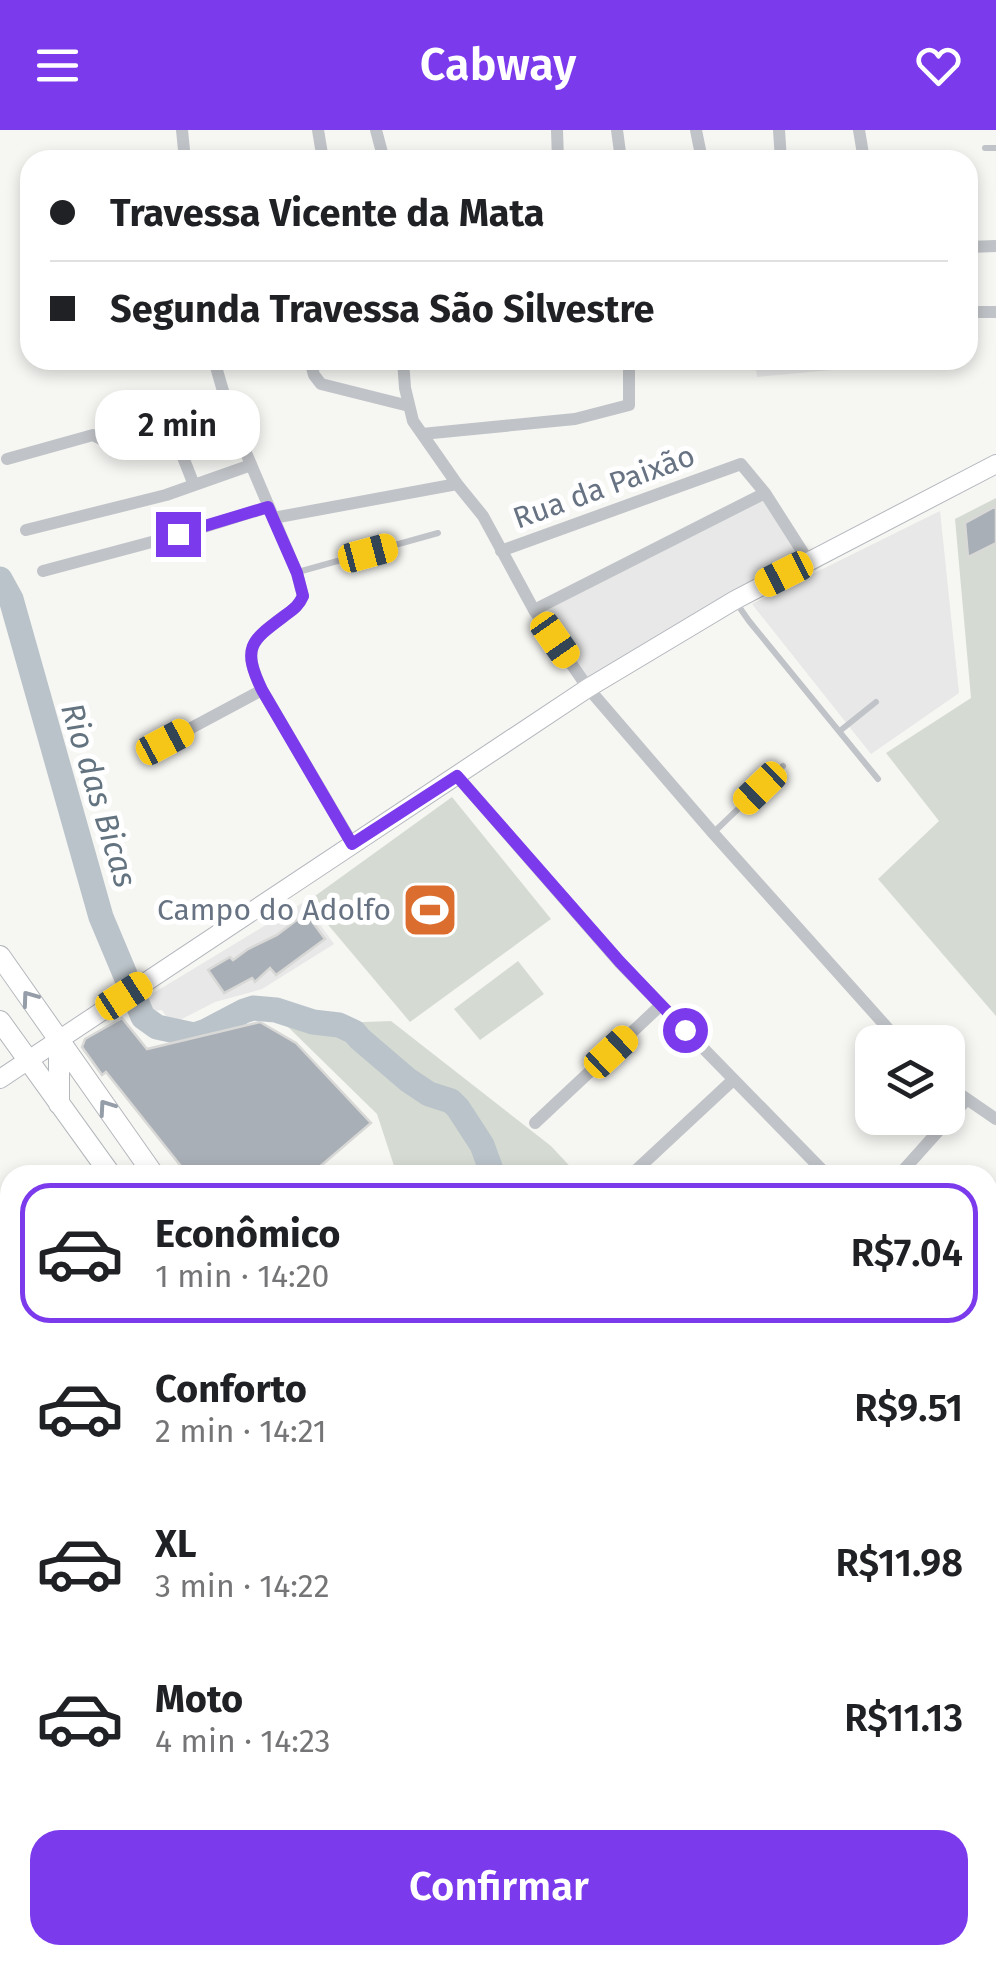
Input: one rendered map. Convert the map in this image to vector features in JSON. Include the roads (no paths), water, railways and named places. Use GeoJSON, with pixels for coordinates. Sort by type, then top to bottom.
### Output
{"type":"FeatureCollection","features":[{"type":"Feature","properties":{"kind":"main road"},"geometry":{"type":"LineString","coordinates":[[0,956],[147,1165]]}},
{"type":"Feature","properties":{"kind":"main road"},"geometry":{"type":"LineString","coordinates":[[0,1021],[104,1165]]}},
{"type":"Feature","properties":{"kind":"main road"},"geometry":{"type":"LineString","coordinates":[[59,1039],[59,1104]]}},
{"type":"Feature","properties":{"kind":"street"},"geometry":{"type":"LineString","coordinates":[[217,370],[230,415],[297,573],[303,596],[302,601],[256,638],[252,645],[253,668],[352,844]]}},
{"type":"Feature","properties":{"kind":"street"},"geometry":{"type":"LineString","coordinates":[[312,370],[321,384],[408,406]]}},
{"type":"Feature","properties":{"kind":"street"},"geometry":{"type":"LineString","coordinates":[[404,370],[413,420],[483,516],[534,610],[588,688],[885,1025]]}},
{"type":"Feature","properties":{"kind":"street"},"geometry":{"type":"LineString","coordinates":[[422,434],[575,419],[629,405],[628,370]]}},
{"type":"Feature","properties":{"kind":"street"},"geometry":{"type":"LineString","coordinates":[[7,458],[92,434],[130,453],[173,445],[181,452],[194,485]]}},
{"type":"Feature","properties":{"kind":"street"},"geometry":{"type":"LineString","coordinates":[[0,1079],[588,688],[735,600],[996,464]]}},
{"type":"Feature","properties":{"kind":"street","name":"Rua da Paixão"},"geometry":{"type":"LineString","coordinates":[[502,552],[744,465],[764,493]]}},
{"type":"Feature","properties":{"kind":"street"},"geometry":{"type":"LineString","coordinates":[[26,530],[166,495],[251,466]]}},
{"type":"Feature","properties":{"kind":"street"},"geometry":{"type":"LineString","coordinates":[[43,572],[270,512],[457,484]]}},
{"type":"Feature","properties":{"kind":"street"},"geometry":{"type":"LineString","coordinates":[[534,610],[764,493],[809,562]]}},
{"type":"Feature","properties":{"kind":"street"},"geometry":{"type":"LineString","coordinates":[[165,742],[262,690]]}},
{"type":"Feature","properties":{"kind":"street"},"geometry":{"type":"LineString","coordinates":[[457,776],[620,962],[811,1165]]}},
{"type":"Feature","properties":{"kind":"street"},"geometry":{"type":"LineString","coordinates":[[535,1123],[661,1005]]}},
{"type":"Feature","properties":{"kind":"street"},"geometry":{"type":"LineString","coordinates":[[642,1165],[733,1080]]}},
{"type":"Feature","properties":{"kind":"street"},"geometry":{"type":"LineString","coordinates":[[907,1165],[967,1100],[996,1119]]}},
{"type":"Feature","properties":{"kind":"lane"},"geometry":{"type":"LineString","coordinates":[[985,148],[996,148]]}},
{"type":"Feature","properties":{"kind":"lane"},"geometry":{"type":"LineString","coordinates":[[297,573],[438,533]]}},
{"type":"Feature","properties":{"kind":"lane"},"geometry":{"type":"LineString","coordinates":[[735,600],[878,779]]}},
{"type":"Feature","properties":{"kind":"lane"},"geometry":{"type":"LineString","coordinates":[[841,730],[876,702]]}},
{"type":"Feature","properties":{"kind":"lane"},"geometry":{"type":"LineString","coordinates":[[713,833],[783,766]]}},
{"type":"Feature","properties":{"kind":"waterway","name":"Rio das Bicas"},"geometry":{"type":"LineString","coordinates":[[0,579],[11,599],[101,917],[143,1017],[157,1027],[194,1035],[253,1008],[339,1025],[354,1032],[408,1080],[429,1094],[451,1101],[482,1145],[489,1165]]}},
{"type":"Feature","properties":{"kind":"place","name":"Campo do Adolfo"},"geometry":{"type":"Point","coordinates":[430,910]}}]}
